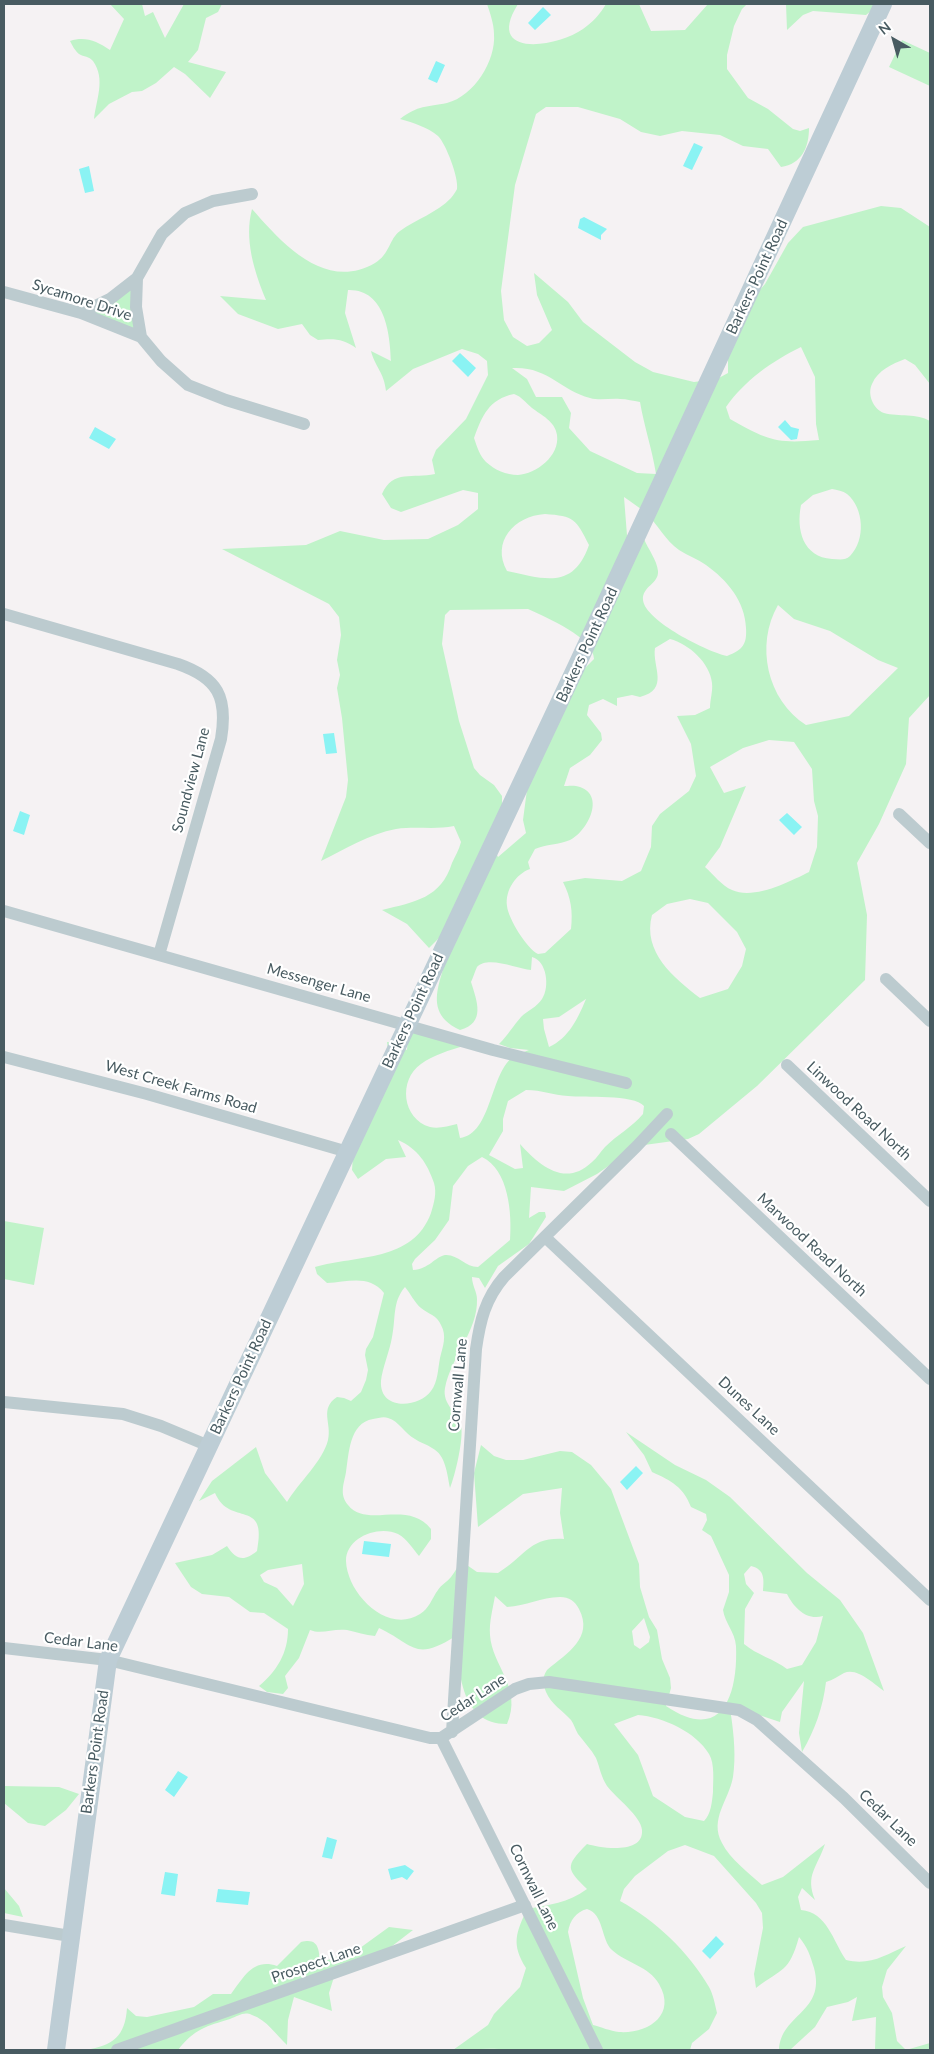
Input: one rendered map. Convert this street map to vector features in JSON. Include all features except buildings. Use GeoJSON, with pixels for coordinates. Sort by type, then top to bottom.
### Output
{"type":"FeatureCollection","features":[{"type":"Feature","properties":{"kind":"street","name":"Barkers Point Road"},"geometry":{"type":"LineString","coordinates":[[56,2050],[108,1660],[577,665],[883,4]]}},
{"type":"Feature","properties":{"kind":"street"},"geometry":{"type":"LineString","coordinates":[[81,313],[110,298],[137,278],[162,234],[185,213],[213,201],[252,194]]}},
{"type":"Feature","properties":{"kind":"street"},"geometry":{"type":"LineString","coordinates":[[137,278],[136,307],[141,337]]}},
{"type":"Feature","properties":{"kind":"street","name":"Sycamore Drive"},"geometry":{"type":"LineString","coordinates":[[4,292],[81,313],[141,337],[161,362],[188,385],[226,400],[304,424]]}},
{"type":"Feature","properties":{"kind":"street","name":"Soundview Lane"},"geometry":{"type":"LineString","coordinates":[[4,614],[197,670],[216,687],[222,703],[224,720],[221,738],[159,955]]}},
{"type":"Feature","properties":{"kind":"street"},"geometry":{"type":"LineString","coordinates":[[899,814],[930,843]]}},
{"type":"Feature","properties":{"kind":"street","name":"Messenger Lane"},"geometry":{"type":"LineString","coordinates":[[4,911],[493,1050],[626,1084]]}},
{"type":"Feature","properties":{"kind":"street"},"geometry":{"type":"LineString","coordinates":[[886,978],[930,1021]]}},
{"type":"Feature","properties":{"kind":"street","name":"West Creek Farms Road"},"geometry":{"type":"LineString","coordinates":[[4,1057],[147,1094],[348,1152]]}},
{"type":"Feature","properties":{"kind":"street","name":"Linwood Road North"},"geometry":{"type":"LineString","coordinates":[[787,1065],[930,1201]]}},
{"type":"Feature","properties":{"kind":"street","name":"Cornwall Lane"},"geometry":{"type":"LineString","coordinates":[[597,2050],[525,1905],[447,1735],[480,1322],[497,1286],[638,1146],[667,1114]]}},
{"type":"Feature","properties":{"kind":"street","name":"Marwood Road North"},"geometry":{"type":"LineString","coordinates":[[671,1134],[930,1379]]}},
{"type":"Feature","properties":{"kind":"street","name":"Dunes Lane"},"geometry":{"type":"LineString","coordinates":[[545,1237],[930,1600]]}},
{"type":"Feature","properties":{"kind":"street"},"geometry":{"type":"LineString","coordinates":[[4,1402],[123,1414],[161,1426],[209,1446]]}},
{"type":"Feature","properties":{"kind":"street","name":"Cedar Lane"},"geometry":{"type":"LineString","coordinates":[[4,1648],[108,1660],[430,1738],[447,1735],[515,1689],[529,1684],[549,1682],[739,1710],[757,1720],[844,1798],[930,1882]]}},
{"type":"Feature","properties":{"kind":"street","name":"Prospect Lane"},"geometry":{"type":"LineString","coordinates":[[117,2050],[525,1905]]}},
{"type":"Feature","properties":{"kind":"street"},"geometry":{"type":"LineString","coordinates":[[4,1925],[70,1936]]}},
{"type":"Feature","properties":{"kind":"green space"},"geometry":{"type":"Polygon","coordinates":[[[110,4],[142,4],[145,16],[153,12],[165,38],[184,4],[222,4],[218,12],[206,18],[198,50],[188,62],[226,72],[210,98],[185,74],[174,67],[156,83],[142,91],[132,92],[109,104],[94,119],[100,82],[97,68],[91,59],[78,53],[70,41],[91,40],[110,50],[124,19],[110,4]]]}},
{"type":"Feature","properties":{"kind":"green space"},"geometry":{"type":"Polygon","coordinates":[[[487,4],[518,4],[510,21],[510,33],[517,41],[528,44],[542,44],[571,36],[583,29],[590,24],[606,4],[639,4],[651,31],[685,30],[708,4],[747,4],[742,9],[734,26],[727,55],[727,69],[748,98],[768,109],[793,129],[800,131],[809,128],[808,142],[803,154],[794,162],[781,167],[768,149],[743,146],[720,135],[682,131],[660,136],[641,132],[620,119],[578,107],[546,107],[536,114],[515,185],[501,291],[504,320],[513,337],[527,346],[539,343],[552,330],[537,295],[534,273],[568,302],[583,322],[635,362],[653,372],[694,382],[717,379],[728,373],[728,340],[740,313],[765,284],[788,243],[803,227],[881,206],[901,208],[930,227],[930,384],[915,365],[905,359],[890,365],[882,371],[875,379],[870,392],[874,405],[884,413],[914,416],[930,421],[930,695],[909,718],[906,764],[879,824],[857,863],[867,915],[865,980],[757,1086],[699,1134],[688,1139],[637,1146],[597,1174],[564,1191],[531,1187],[529,1218],[539,1212],[545,1212],[546,1217],[529,1244],[498,1266],[485,1288],[479,1278],[472,1277],[477,1296],[476,1311],[469,1333],[448,1377],[445,1388],[446,1399],[459,1421],[462,1432],[450,1488],[445,1465],[437,1451],[411,1437],[399,1425],[386,1417],[373,1419],[359,1426],[352,1440],[343,1489],[345,1501],[348,1505],[356,1512],[366,1515],[411,1516],[421,1520],[431,1529],[431,1539],[419,1556],[407,1541],[398,1534],[382,1531],[365,1535],[351,1545],[347,1553],[348,1573],[353,1586],[371,1607],[382,1615],[395,1619],[407,1619],[420,1614],[426,1609],[439,1588],[451,1577],[461,1561],[477,1572],[498,1573],[535,1544],[552,1539],[564,1539],[560,1513],[562,1488],[523,1494],[478,1527],[474,1473],[481,1445],[494,1456],[506,1460],[523,1460],[560,1451],[572,1452],[591,1465],[611,1489],[639,1564],[640,1587],[649,1617],[657,1630],[662,1659],[670,1678],[671,1688],[666,1706],[685,1716],[701,1720],[713,1717],[723,1709],[734,1681],[736,1646],[734,1636],[723,1610],[729,1592],[729,1575],[711,1536],[702,1530],[707,1520],[706,1514],[691,1507],[684,1494],[676,1485],[652,1472],[644,1455],[626,1432],[675,1465],[706,1480],[730,1497],[807,1573],[840,1600],[863,1633],[884,1691],[865,1677],[854,1672],[844,1673],[826,1682],[818,1718],[802,1752],[799,1733],[804,1681],[782,1712],[780,1722],[753,1713],[731,1715],[734,1769],[731,1785],[719,1818],[719,1834],[725,1849],[730,1855],[762,1885],[783,1877],[825,1844],[813,1872],[811,1884],[815,1900],[802,1888],[798,1897],[801,1910],[810,1912],[823,1922],[846,1960],[870,1961],[906,1946],[887,1970],[882,1987],[883,1997],[892,2013],[897,2041],[906,2050],[875,2050],[876,2017],[852,2021],[857,1997],[848,2002],[827,2007],[815,2027],[790,2050],[779,2050],[787,2028],[809,2004],[814,1995],[816,1983],[814,1968],[805,1945],[799,1937],[792,1957],[784,1969],[756,1988],[754,1974],[763,1928],[762,1913],[756,1903],[714,1856],[685,1845],[668,1851],[635,1876],[624,1889],[620,1901],[646,1918],[670,1938],[701,1974],[710,1990],[717,2013],[709,2029],[692,2043],[690,2050],[453,2050],[488,2025],[494,2014],[520,1987],[526,1968],[518,1952],[517,1939],[520,1925],[527,1909],[551,1905],[580,1894],[587,1889],[575,1877],[571,1868],[574,1858],[587,1844],[620,1848],[636,1843],[641,1838],[641,1825],[628,1807],[607,1786],[596,1758],[578,1734],[571,1720],[551,1700],[544,1686],[547,1670],[570,1651],[581,1637],[583,1619],[579,1609],[574,1602],[563,1597],[546,1598],[507,1607],[495,1596],[490,1635],[492,1646],[509,1688],[511,1711],[507,1724],[491,1722],[480,1715],[471,1705],[461,1679],[456,1636],[442,1644],[423,1649],[408,1645],[379,1628],[375,1636],[347,1630],[319,1632],[310,1630],[299,1658],[285,1676],[288,1688],[283,1694],[267,1692],[259,1686],[276,1668],[284,1654],[288,1629],[264,1613],[250,1612],[229,1597],[202,1594],[191,1587],[175,1563],[212,1555],[227,1546],[240,1558],[248,1557],[257,1551],[259,1534],[257,1524],[252,1518],[229,1509],[215,1493],[199,1501],[212,1481],[256,1447],[265,1473],[287,1502],[316,1464],[325,1448],[329,1434],[327,1411],[329,1406],[337,1397],[351,1401],[361,1392],[366,1380],[368,1370],[365,1355],[366,1349],[373,1337],[384,1293],[372,1283],[365,1281],[327,1283],[317,1274],[315,1267],[365,1258],[397,1248],[411,1240],[423,1229],[431,1213],[435,1187],[428,1169],[416,1152],[398,1140],[406,1157],[386,1159],[358,1179],[352,1170],[353,1155],[389,1059],[387,1042],[396,1043],[407,1050],[408,1036],[406,1025],[464,1046],[436,1055],[421,1064],[409,1079],[406,1089],[409,1108],[421,1123],[437,1128],[457,1124],[460,1138],[471,1134],[479,1126],[506,1064],[514,1056],[529,1050],[510,1048],[499,1044],[521,1017],[540,1002],[546,988],[544,969],[537,959],[532,957],[531,970],[495,962],[482,964],[477,967],[471,982],[478,1010],[476,1017],[474,1022],[468,1027],[460,1030],[446,1021],[439,1010],[437,997],[446,957],[447,930],[429,948],[407,924],[382,910],[416,901],[434,891],[441,884],[447,875],[461,842],[454,826],[403,828],[386,831],[357,842],[321,861],[346,797],[348,780],[337,688],[340,675],[337,660],[341,635],[339,617],[329,604],[222,549],[306,545],[340,531],[384,540],[428,539],[458,525],[478,509],[478,493],[463,490],[401,512],[391,508],[382,494],[392,481],[398,478],[435,474],[432,460],[436,450],[466,419],[488,375],[487,361],[478,354],[462,349],[413,369],[386,391],[371,351],[391,361],[387,326],[378,305],[370,297],[360,292],[348,290],[345,313],[356,348],[338,340],[318,340],[310,335],[302,324],[278,329],[238,314],[220,296],[266,300],[251,255],[249,232],[252,209],[277,236],[306,260],[322,268],[339,272],[357,270],[375,263],[387,251],[396,234],[439,208],[451,198],[457,189],[457,184],[445,146],[434,133],[400,119],[418,109],[457,99],[466,93],[481,76],[487,66],[494,44],[492,19],[487,4]],[[801,347],[759,372],[726,407],[730,419],[772,439],[782,441],[819,440],[816,424],[815,377],[801,347]],[[512,368],[527,379],[536,397],[562,397],[571,413],[569,428],[590,451],[637,473],[656,474],[640,402],[623,399],[590,398],[570,390],[535,371],[524,368],[512,368]],[[514,394],[505,396],[492,404],[480,423],[474,438],[480,454],[486,462],[501,472],[518,475],[532,471],[551,457],[557,443],[557,435],[551,422],[514,394]],[[832,489],[813,495],[801,505],[801,533],[804,541],[808,548],[822,557],[846,559],[859,542],[861,533],[860,516],[853,500],[845,493],[832,489]],[[624,497],[629,561],[644,539],[654,559],[658,575],[645,591],[643,600],[646,608],[654,617],[665,626],[706,649],[727,656],[740,649],[746,638],[745,618],[734,592],[728,584],[703,563],[674,546],[646,513],[624,497]],[[545,514],[534,516],[515,525],[508,532],[502,550],[507,571],[545,578],[556,578],[566,575],[575,569],[589,545],[577,524],[573,520],[562,516],[545,514]],[[778,605],[767,637],[766,654],[774,687],[782,701],[806,725],[849,716],[898,668],[878,660],[830,631],[794,619],[778,605]],[[528,609],[450,610],[445,615],[442,644],[459,721],[474,768],[494,785],[502,796],[502,806],[491,844],[498,857],[526,833],[523,820],[528,782],[577,676],[594,659],[592,651],[586,643],[568,629],[528,609]],[[670,639],[655,648],[658,677],[655,689],[640,697],[632,695],[617,698],[617,706],[603,699],[589,705],[587,715],[601,733],[602,740],[590,755],[570,768],[564,786],[578,786],[588,792],[592,798],[591,814],[582,830],[570,840],[535,849],[528,862],[530,869],[512,883],[508,894],[507,906],[511,918],[524,940],[538,954],[545,953],[571,929],[571,905],[563,882],[585,878],[622,881],[641,871],[651,847],[652,826],[660,814],[689,791],[696,776],[691,744],[677,716],[695,715],[710,708],[712,686],[707,668],[691,650],[670,639]],[[769,740],[743,748],[710,767],[724,793],[746,786],[720,847],[705,867],[728,888],[741,893],[751,893],[771,888],[809,872],[817,847],[818,816],[814,801],[812,769],[794,742],[769,740]],[[690,899],[667,904],[652,915],[650,928],[656,952],[663,963],[680,982],[700,998],[728,989],[742,966],[746,949],[737,932],[708,903],[690,899]],[[586,999],[559,1017],[543,1019],[549,1047],[567,1033],[576,1020],[586,999]],[[526,1090],[508,1101],[503,1119],[503,1131],[489,1155],[515,1169],[523,1168],[520,1144],[544,1166],[553,1171],[572,1173],[582,1170],[592,1162],[603,1149],[634,1123],[643,1114],[644,1106],[639,1102],[620,1098],[568,1096],[526,1090]],[[482,1157],[468,1166],[453,1186],[449,1220],[435,1240],[415,1259],[412,1264],[413,1270],[423,1268],[445,1255],[454,1256],[469,1265],[478,1267],[510,1240],[509,1206],[503,1182],[491,1163],[482,1157]],[[405,1287],[398,1299],[391,1342],[381,1381],[382,1391],[386,1398],[401,1404],[418,1401],[431,1391],[436,1379],[444,1333],[437,1319],[419,1306],[405,1287]],[[302,1564],[268,1570],[260,1575],[264,1582],[277,1588],[293,1606],[304,1584],[302,1564]],[[751,1566],[744,1574],[746,1584],[754,1593],[745,1609],[744,1644],[787,1669],[802,1665],[816,1642],[823,1616],[812,1617],[806,1615],[793,1604],[787,1594],[763,1591],[763,1576],[756,1567],[751,1566]],[[644,1618],[632,1631],[634,1645],[640,1649],[649,1642],[650,1637],[644,1618]],[[638,1715],[614,1724],[638,1755],[653,1796],[685,1817],[704,1821],[711,1808],[713,1768],[711,1758],[703,1746],[678,1727],[648,1716],[638,1715]],[[587,1909],[574,1917],[568,1932],[583,1998],[593,2025],[619,2032],[640,2030],[649,2026],[662,2013],[664,2005],[664,1995],[655,1978],[608,1946],[597,1916],[593,1912],[587,1909]]]}},
{"type":"Feature","properties":{"kind":"green space"},"geometry":{"type":"Polygon","coordinates":[[[786,4],[875,4],[866,15],[813,11],[803,15],[787,30],[786,4]]]}},
{"type":"Feature","properties":{"kind":"green space"},"geometry":{"type":"Polygon","coordinates":[[[902,40],[930,53],[930,86],[889,67],[902,40]]]}},
{"type":"Feature","properties":{"kind":"green space"},"geometry":{"type":"Polygon","coordinates":[[[132,288],[135,330],[92,313],[132,288]]]}},
{"type":"Feature","properties":{"kind":"green space"},"geometry":{"type":"Polygon","coordinates":[[[4,1221],[44,1228],[34,1285],[4,1279],[4,1221]]]}},
{"type":"Feature","properties":{"kind":"green space"},"geometry":{"type":"Polygon","coordinates":[[[4,1786],[59,1787],[79,1794],[66,1810],[45,1826],[28,1823],[4,1803],[4,1786]]]}},
{"type":"Feature","properties":{"kind":"green space"},"geometry":{"type":"Polygon","coordinates":[[[4,1888],[19,1906],[23,1917],[4,1913],[4,1888]]]}},
{"type":"Feature","properties":{"kind":"green space"},"geometry":{"type":"Polygon","coordinates":[[[389,1927],[413,1930],[387,1950],[334,1977],[329,1993],[332,2011],[294,1997],[288,2020],[287,2045],[262,2020],[252,2015],[241,2014],[201,2029],[190,2037],[178,2050],[86,2050],[104,2045],[116,2038],[124,2026],[127,2008],[136,2016],[147,2017],[194,2007],[213,1994],[231,1994],[255,1967],[269,1964],[277,1966],[301,1942],[311,1941],[315,1943],[320,1963],[360,1948],[389,1927]]]}},
{"type":"Feature","properties":{"kind":"green space"},"geometry":{"type":"Polygon","coordinates":[[[930,2043],[930,2050],[906,2050],[930,2043]]]}},
{"type":"Feature","properties":{"kind":"water"},"geometry":{"type":"Polygon","coordinates":[[[543,7],[551,15],[535,30],[528,23],[543,7]]]}},
{"type":"Feature","properties":{"kind":"water"},"geometry":{"type":"Polygon","coordinates":[[[436,61],[445,65],[437,83],[428,79],[436,61]]]}},
{"type":"Feature","properties":{"kind":"water"},"geometry":{"type":"Polygon","coordinates":[[[694,143],[703,147],[692,170],[683,166],[694,143]]]}},
{"type":"Feature","properties":{"kind":"water"},"geometry":{"type":"Polygon","coordinates":[[[89,166],[94,191],[85,193],[79,169],[89,166]]]}},
{"type":"Feature","properties":{"kind":"water"},"geometry":{"type":"Polygon","coordinates":[[[584,217],[607,229],[601,235],[601,240],[578,228],[580,219],[584,217]]]}},
{"type":"Feature","properties":{"kind":"water"},"geometry":{"type":"Polygon","coordinates":[[[460,353],[476,368],[468,377],[452,361],[460,353]]]}},
{"type":"Feature","properties":{"kind":"water"},"geometry":{"type":"Polygon","coordinates":[[[785,420],[791,427],[799,429],[797,439],[791,440],[778,427],[785,420]]]}},
{"type":"Feature","properties":{"kind":"water"},"geometry":{"type":"Polygon","coordinates":[[[95,427],[116,439],[109,449],[89,438],[95,427]]]}},
{"type":"Feature","properties":{"kind":"water"},"geometry":{"type":"Polygon","coordinates":[[[334,733],[337,753],[326,754],[323,734],[334,733]]]}},
{"type":"Feature","properties":{"kind":"water"},"geometry":{"type":"Polygon","coordinates":[[[20,811],[30,815],[24,835],[13,831],[20,811]]]}},
{"type":"Feature","properties":{"kind":"water"},"geometry":{"type":"Polygon","coordinates":[[[787,813],[802,827],[794,835],[779,820],[787,813]]]}},
{"type":"Feature","properties":{"kind":"water"},"geometry":{"type":"Polygon","coordinates":[[[636,1466],[643,1473],[627,1490],[620,1482],[636,1466]]]}},
{"type":"Feature","properties":{"kind":"water"},"geometry":{"type":"Polygon","coordinates":[[[364,1541],[391,1544],[389,1557],[362,1554],[364,1541]]]}},
{"type":"Feature","properties":{"kind":"water"},"geometry":{"type":"Polygon","coordinates":[[[178,1771],[188,1777],[174,1797],[165,1790],[178,1771]]]}},
{"type":"Feature","properties":{"kind":"water"},"geometry":{"type":"Polygon","coordinates":[[[327,1837],[337,1840],[332,1859],[322,1857],[327,1837]]]}},
{"type":"Feature","properties":{"kind":"water"},"geometry":{"type":"Polygon","coordinates":[[[405,1865],[414,1871],[407,1880],[402,1877],[391,1880],[388,1869],[405,1865]]]}},
{"type":"Feature","properties":{"kind":"water"},"geometry":{"type":"Polygon","coordinates":[[[165,1872],[178,1874],[175,1896],[161,1894],[165,1872]]]}},
{"type":"Feature","properties":{"kind":"water"},"geometry":{"type":"Polygon","coordinates":[[[218,1889],[250,1892],[248,1905],[216,1902],[218,1889]]]}},
{"type":"Feature","properties":{"kind":"water"},"geometry":{"type":"Polygon","coordinates":[[[716,1936],[724,1944],[710,1959],[702,1951],[716,1936]]]}}]}
